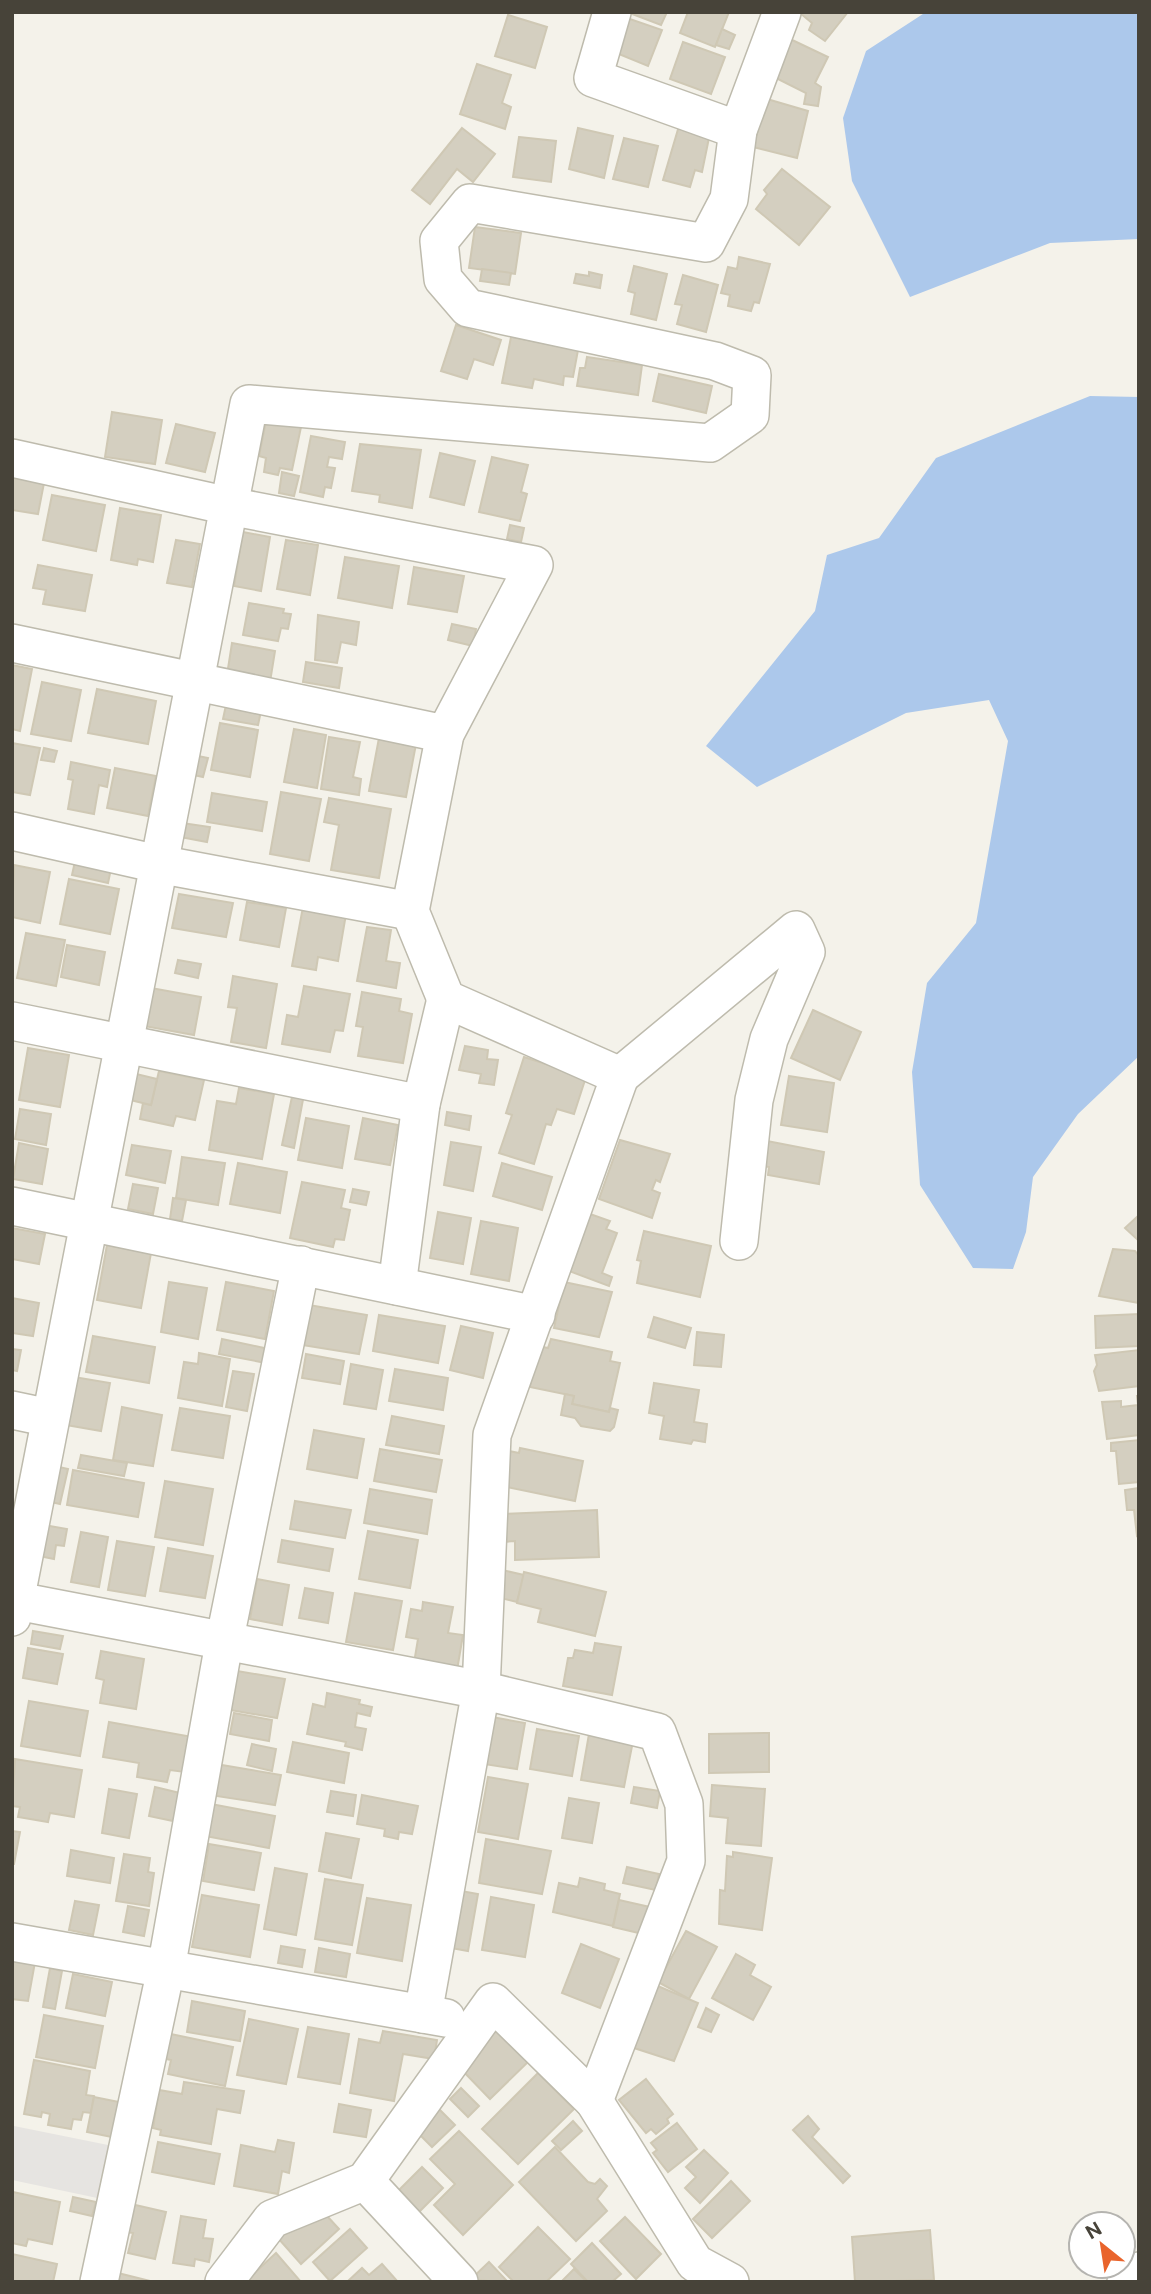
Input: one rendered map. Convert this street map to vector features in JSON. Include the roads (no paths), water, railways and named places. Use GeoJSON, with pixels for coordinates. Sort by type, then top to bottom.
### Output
{"type":"FeatureCollection","features":[{"type":"Feature","properties":{"kind":"street"},"geometry":{"type":"LineString","coordinates":[[612,12],[593,78],[738,130]]}},
{"type":"Feature","properties":{"kind":"street"},"geometry":{"type":"LineString","coordinates":[[594,2101],[686,1861],[684,1804],[657,1732],[481,1690],[13,1606],[249,404],[710,443],[750,415],[752,375],[715,361],[468,308],[443,279],[439,241],[470,203],[706,243],[729,199],[738,130],[773,15]]}},
{"type":"Feature","properties":{"kind":"street"},"geometry":{"type":"LineString","coordinates":[[12,458],[229,506],[534,565],[444,734],[410,911],[446,999],[421,1104],[397,1286]]}},
{"type":"Feature","properties":{"kind":"street"},"geometry":{"type":"LineString","coordinates":[[12,643],[444,734]]}},
{"type":"Feature","properties":{"kind":"street"},"geometry":{"type":"LineString","coordinates":[[12,831],[158,864],[410,911]]}},
{"type":"Feature","properties":{"kind":"street"},"geometry":{"type":"LineString","coordinates":[[423,2014],[481,1690],[492,1435],[620,1076],[796,930],[806,952],[769,1039],[754,1100],[739,1241]]}},
{"type":"Feature","properties":{"kind":"street"},"geometry":{"type":"LineString","coordinates":[[446,999],[620,1076]]}},
{"type":"Feature","properties":{"kind":"street"},"geometry":{"type":"LineString","coordinates":[[12,1021],[421,1104]]}},
{"type":"Feature","properties":{"kind":"street"},"geometry":{"type":"LineString","coordinates":[[12,1206],[536,1315]]}},
{"type":"Feature","properties":{"kind":"street"},"geometry":{"type":"LineString","coordinates":[[99,2282],[166,1969],[223,1643],[301,1265]]}},
{"type":"Feature","properties":{"kind":"street"},"geometry":{"type":"LineString","coordinates":[[12,1410],[50,1418]]}},
{"type":"Feature","properties":{"kind":"street"},"geometry":{"type":"LineString","coordinates":[[12,1942],[478,2023]]}},
{"type":"Feature","properties":{"kind":"street"},"geometry":{"type":"LineString","coordinates":[[224,2282],[272,2219],[365,2180],[493,2002],[594,2101],[686,2272],[730,2282]]}},
{"type":"Feature","properties":{"kind":"street"},"geometry":{"type":"LineString","coordinates":[[365,2180],[459,2282]]}},
{"type":"Feature","properties":{"kind":"street"},"geometry":{"type":"LineString","coordinates":[[1126,2282],[1139,2271]]}},
{"type":"Feature","properties":{"kind":"water"},"geometry":{"type":"Polygon","coordinates":[[[926,12],[1139,12],[1139,239],[1050,243],[910,297],[852,181],[843,118],[866,51],[926,12]]]}},
{"type":"Feature","properties":{"kind":"water"},"geometry":{"type":"Polygon","coordinates":[[[1090,396],[1139,397],[1139,1056],[1078,1114],[1033,1177],[1026,1232],[1013,1269],[973,1268],[920,1185],[912,1072],[927,983],[976,923],[1008,741],[989,700],[906,713],[757,787],[706,746],[815,611],[827,555],[879,538],[936,458],[1090,396]]]}}]}
